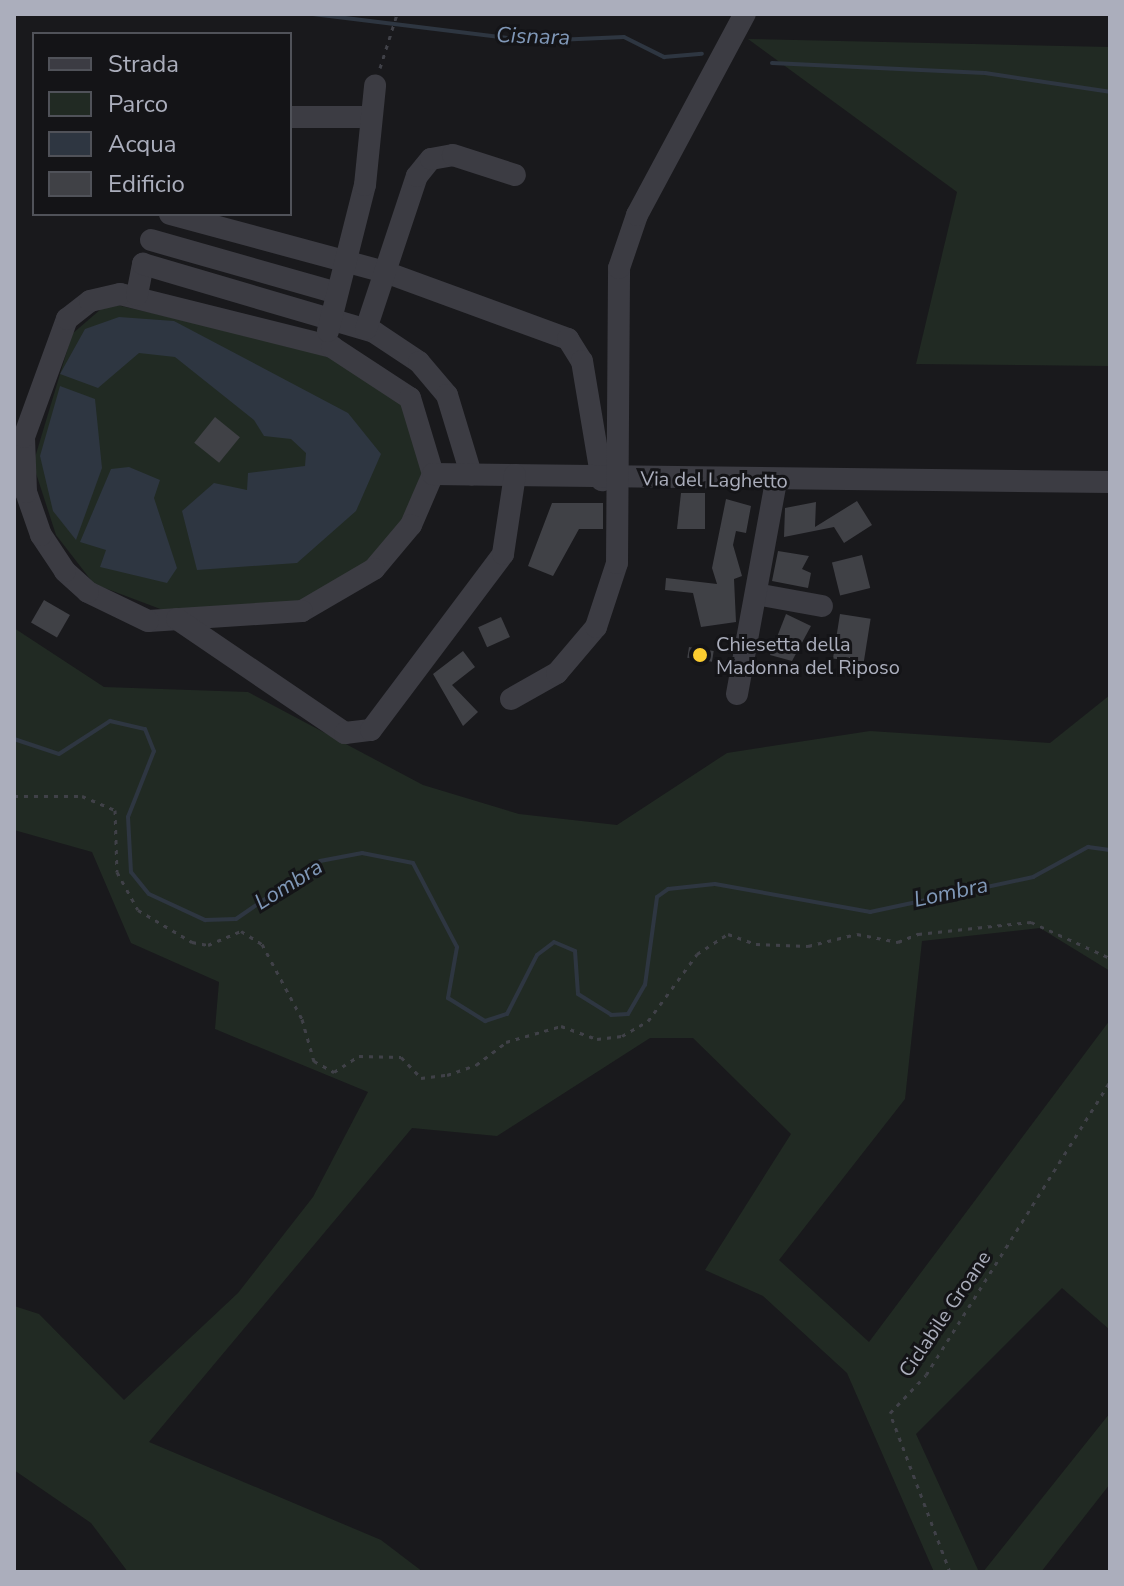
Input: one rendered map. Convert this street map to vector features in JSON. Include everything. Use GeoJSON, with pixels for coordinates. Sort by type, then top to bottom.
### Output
{"type":"FeatureCollection","features":[{"type":"Feature","properties":{"kind":"street","name":"Via del Laghetto"},"geometry":{"type":"LineString","coordinates":[[745,14],[637,215],[619,268],[611,479],[1110,482]]}},
{"type":"Feature","properties":{"kind":"street"},"geometry":{"type":"LineString","coordinates":[[325,345],[365,185],[368,117],[375,86]]}},
{"type":"Feature","properties":{"kind":"street"},"geometry":{"type":"LineString","coordinates":[[292,117],[368,117]]}},
{"type":"Feature","properties":{"kind":"street"},"geometry":{"type":"LineString","coordinates":[[366,329],[417,176],[431,159],[453,155],[515,175]]}},
{"type":"Feature","properties":{"kind":"street"},"geometry":{"type":"LineString","coordinates":[[137,295],[158,216]]}},
{"type":"Feature","properties":{"kind":"street"},"geometry":{"type":"LineString","coordinates":[[184,216],[346,264],[385,272],[568,339],[582,361],[611,479],[617,563],[596,627],[557,673],[511,699]]}},
{"type":"Feature","properties":{"kind":"street"},"geometry":{"type":"LineString","coordinates":[[151,240],[337,293]]}},
{"type":"Feature","properties":{"kind":"street"},"geometry":{"type":"LineString","coordinates":[[143,264],[366,329],[419,362],[447,395],[471,474]]}},
{"type":"Feature","properties":{"kind":"street"},"geometry":{"type":"LineString","coordinates":[[137,295],[325,345],[375,369],[410,398],[433,474],[411,525],[374,569],[339,594],[269,618],[148,621],[88,592],[41,535],[26,492],[24,437],[67,319],[90,301],[137,295]]}},
{"type":"Feature","properties":{"kind":"street"},"geometry":{"type":"LineString","coordinates":[[433,474],[611,479]]}},
{"type":"Feature","properties":{"kind":"street"},"geometry":{"type":"LineString","coordinates":[[177,619],[345,733],[371,730],[503,554],[515,475]]}},
{"type":"Feature","properties":{"kind":"street"},"geometry":{"type":"LineString","coordinates":[[737,694],[776,482]]}},
{"type":"Feature","properties":{"kind":"street"},"geometry":{"type":"LineString","coordinates":[[756,594],[822,606]]}},
{"type":"Feature","properties":{"kind":"path"},"geometry":{"type":"LineString","coordinates":[[375,86],[397,14]]}},
{"type":"Feature","properties":{"kind":"path"},"geometry":{"type":"LineString","coordinates":[[14,796],[82,796],[115,810],[117,872],[138,910],[192,942],[208,945],[241,931],[262,944],[302,1019],[314,1061],[334,1072],[373,1056],[401,1057],[421,1078],[447,1075],[476,1065],[506,1042],[561,1026],[597,1039],[622,1036],[670,999],[697,954],[728,934],[756,944],[808,946],[857,934],[898,942],[918,934],[1031,922],[1110,958]]}},
{"type":"Feature","properties":{"kind":"path","name":"Ciclabile Groane"},"geometry":{"type":"LineString","coordinates":[[950,1572],[890,1413],[926,1375],[1110,1082]]}},
{"type":"Feature","properties":{"kind":"green space"},"geometry":{"type":"Polygon","coordinates":[[[748,39],[1110,47],[1110,366],[916,364],[957,192],[748,39]]]}},
{"type":"Feature","properties":{"kind":"green space"},"geometry":{"type":"Polygon","coordinates":[[[108,303],[296,346],[364,370],[408,411],[424,467],[403,523],[371,560],[314,597],[271,607],[163,610],[94,584],[56,535],[33,464],[72,334],[108,303]]]}},
{"type":"Feature","properties":{"kind":"green space"},"geometry":{"type":"Polygon","coordinates":[[[14,628],[104,687],[248,692],[423,785],[519,814],[617,825],[727,753],[870,731],[1050,743],[1110,695],[1110,971],[1040,928],[922,941],[905,1099],[779,1260],[869,1342],[1110,1020],[1110,1330],[1062,1288],[916,1434],[979,1572],[934,1572],[847,1373],[763,1296],[705,1270],[791,1134],[693,1038],[650,1038],[497,1136],[412,1128],[149,1442],[381,1540],[423,1572],[128,1572],[91,1523],[14,1470],[14,1306],[39,1314],[124,1400],[238,1293],[313,1197],[368,1092],[215,1029],[219,982],[131,943],[92,852],[14,830],[14,628]]]}},
{"type":"Feature","properties":{"kind":"green space"},"geometry":{"type":"Polygon","coordinates":[[[1110,1413],[1110,1484],[1041,1572],[983,1572],[1110,1413]]]}},
{"type":"Feature","properties":{"kind":"water"},"geometry":{"type":"Polygon","coordinates":[[[119,317],[174,321],[348,413],[381,454],[356,511],[297,563],[197,570],[182,511],[214,483],[247,490],[248,473],[305,466],[306,453],[291,439],[264,436],[254,420],[175,357],[139,353],[98,388],[60,374],[85,329],[119,317]]]}},
{"type":"Feature","properties":{"kind":"water"},"geometry":{"type":"Polygon","coordinates":[[[60,386],[95,399],[102,468],[76,540],[53,511],[40,456],[60,386]]]}},
{"type":"Feature","properties":{"kind":"water"},"geometry":{"type":"Polygon","coordinates":[[[129,467],[160,480],[154,498],[177,568],[167,583],[100,567],[106,550],[80,542],[111,469],[129,467]]]}},
{"type":"Feature","properties":{"kind":"building"},"geometry":{"type":"Polygon","coordinates":[[[215,417],[240,437],[219,463],[194,443],[215,417]]]}},
{"type":"Feature","properties":{"kind":"building"},"geometry":{"type":"Polygon","coordinates":[[[681,493],[705,493],[705,529],[677,529],[681,493]]]}},
{"type":"Feature","properties":{"kind":"building"},"geometry":{"type":"Polygon","coordinates":[[[726,499],[751,506],[746,533],[736,531],[733,545],[742,576],[734,579],[736,622],[701,627],[693,593],[665,590],[666,578],[717,584],[712,568],[726,499]]]}},
{"type":"Feature","properties":{"kind":"building"},"geometry":{"type":"Polygon","coordinates":[[[857,501],[872,525],[844,543],[834,527],[784,537],[785,508],[816,502],[815,527],[857,501]]]}},
{"type":"Feature","properties":{"kind":"building"},"geometry":{"type":"Polygon","coordinates":[[[552,503],[603,503],[603,529],[579,529],[553,576],[528,566],[552,503]]]}},
{"type":"Feature","properties":{"kind":"building"},"geometry":{"type":"Polygon","coordinates":[[[778,551],[809,556],[802,569],[811,573],[808,588],[772,581],[778,551]]]}},
{"type":"Feature","properties":{"kind":"building"},"geometry":{"type":"Polygon","coordinates":[[[862,555],[870,588],[840,595],[832,562],[862,555]]]}},
{"type":"Feature","properties":{"kind":"building"},"geometry":{"type":"Polygon","coordinates":[[[44,600],[70,615],[57,638],[31,623],[44,600]]]}},
{"type":"Feature","properties":{"kind":"building"},"geometry":{"type":"Polygon","coordinates":[[[786,614],[811,626],[792,661],[770,655],[786,614]]]}},
{"type":"Feature","properties":{"kind":"building"},"geometry":{"type":"Polygon","coordinates":[[[840,614],[871,619],[864,663],[833,658],[840,614]]]}},
{"type":"Feature","properties":{"kind":"building"},"geometry":{"type":"Polygon","coordinates":[[[501,617],[510,637],[487,647],[478,627],[501,617]]]}},
{"type":"Feature","properties":{"kind":"building","name":"Chiesetta della Madonna del Riposo"},"geometry":{"type":"Polygon","coordinates":[[[689,647],[714,651],[712,662],[687,658],[689,647]]]}},
{"type":"Feature","properties":{"kind":"building"},"geometry":{"type":"Polygon","coordinates":[[[463,651],[475,667],[452,685],[478,712],[463,726],[433,674],[463,651]]]}},
{"type":"Feature","properties":{"kind":"waterway","name":"Cisnara"},"geometry":{"type":"LineString","coordinates":[[313,14],[533,41],[624,37],[664,57],[702,54]]}},
{"type":"Feature","properties":{"kind":"waterway","name":"Cisnara"},"geometry":{"type":"LineString","coordinates":[[772,63],[985,73],[1110,92]]}},
{"type":"Feature","properties":{"kind":"waterway","name":"Lombra"},"geometry":{"type":"LineString","coordinates":[[14,739],[59,754],[110,721],[145,729],[154,751],[128,817],[131,872],[149,894],[205,920],[236,919],[320,861],[362,853],[413,863],[457,947],[448,998],[485,1021],[507,1014],[537,955],[554,942],[575,951],[578,994],[611,1015],[628,1014],[645,985],[657,897],[668,889],[715,884],[870,912],[1033,877],[1088,847],[1110,850]]}},
{"type":"Feature","properties":{"kind":"place","name":"Chiesetta della Madonna del Riposo"},"geometry":{"type":"Point","coordinates":[700,655]}}]}
